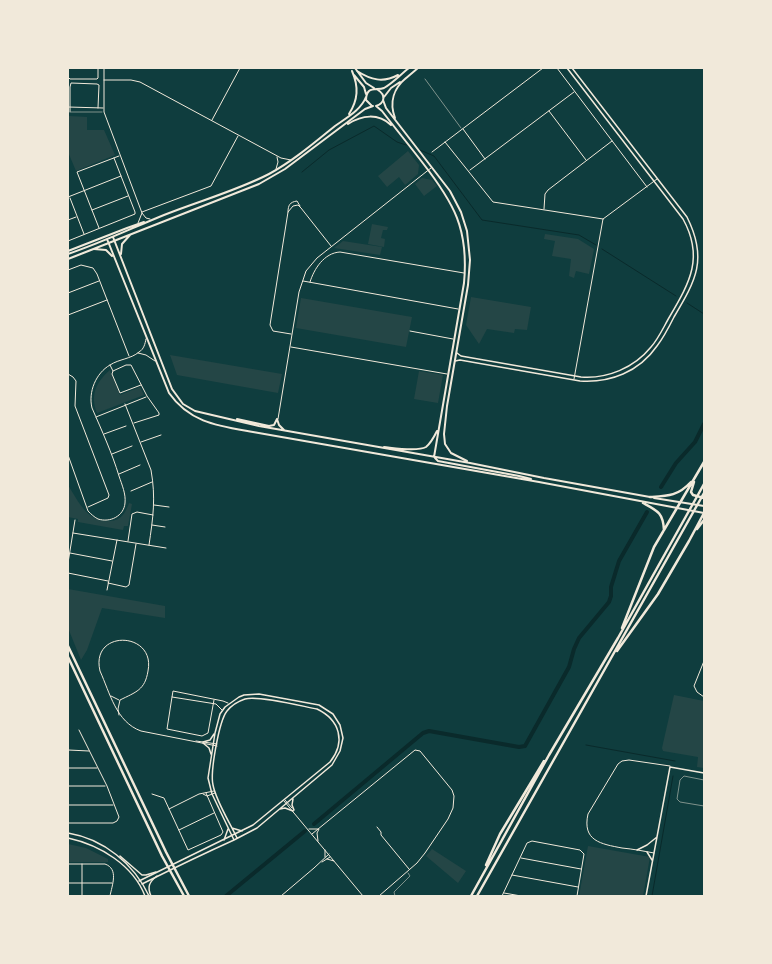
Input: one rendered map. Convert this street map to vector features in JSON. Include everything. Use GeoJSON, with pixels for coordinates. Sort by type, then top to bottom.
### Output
{"type":"FeatureCollection","features":[{"type":"Feature","properties":{"kind":"highway"},"geometry":{"type":"LineString","coordinates":[[619,636],[654,547],[704,462]]}},
{"type":"Feature","properties":{"kind":"highway"},"geometry":{"type":"LineString","coordinates":[[697,472],[691,492],[693,495],[704,498]]}},
{"type":"Feature","properties":{"kind":"highway"},"geometry":{"type":"LineString","coordinates":[[650,497],[671,496],[678,493],[694,478]]}},
{"type":"Feature","properties":{"kind":"highway"},"geometry":{"type":"LineString","coordinates":[[471,896],[549,755],[619,636],[704,484]]}},
{"type":"Feature","properties":{"kind":"highway"},"geometry":{"type":"LineString","coordinates":[[477,896],[704,493]]}},
{"type":"Feature","properties":{"kind":"highway"},"geometry":{"type":"LineString","coordinates":[[643,503],[655,509],[661,516],[664,531]]}},
{"type":"Feature","properties":{"kind":"highway"},"geometry":{"type":"LineString","coordinates":[[609,663],[658,594],[704,513]]}},
{"type":"Feature","properties":{"kind":"highway"},"geometry":{"type":"LineString","coordinates":[[689,541],[704,520]]}},
{"type":"Feature","properties":{"kind":"highway"},"geometry":{"type":"LineString","coordinates":[[68,646],[168,857],[189,896]]}},
{"type":"Feature","properties":{"kind":"highway"},"geometry":{"type":"LineString","coordinates":[[68,657],[164,860],[184,896]]}},
{"type":"Feature","properties":{"kind":"highway"},"geometry":{"type":"LineString","coordinates":[[480,880],[500,834],[527,788],[549,755]]}},
{"type":"Feature","properties":{"kind":"main road"},"geometry":{"type":"LineString","coordinates":[[349,68],[364,87],[369,104],[382,111],[450,201],[459,223],[464,245],[465,273],[434,457]]}},
{"type":"Feature","properties":{"kind":"main road"},"geometry":{"type":"LineString","coordinates":[[68,252],[137,224],[153,220],[244,185],[276,169],[292,160],[363,104],[366,96],[371,90],[384,88],[409,68]]}},
{"type":"Feature","properties":{"kind":"main road"},"geometry":{"type":"LineString","coordinates":[[418,68],[396,88],[392,102],[392,109],[395,118],[455,199],[464,221],[470,260],[468,285],[454,362],[444,434],[445,444],[451,453],[470,463]]}},
{"type":"Feature","properties":{"kind":"main road"},"geometry":{"type":"LineString","coordinates":[[356,69],[369,78],[380,80],[388,80],[402,74]]}},
{"type":"Feature","properties":{"kind":"main road"},"geometry":{"type":"LineString","coordinates":[[356,69],[368,86],[377,89],[382,93],[386,108],[404,130]]}},
{"type":"Feature","properties":{"kind":"main road"},"geometry":{"type":"LineString","coordinates":[[347,117],[354,107],[357,97],[356,82],[352,72]]}},
{"type":"Feature","properties":{"kind":"main road"},"geometry":{"type":"LineString","coordinates":[[339,130],[365,109],[380,104],[391,88],[406,78]]}},
{"type":"Feature","properties":{"kind":"main road"},"geometry":{"type":"LineString","coordinates":[[68,259],[242,192],[273,177],[357,118],[376,116],[387,121],[399,133]]}},
{"type":"Feature","properties":{"kind":"main road"},"geometry":{"type":"LineString","coordinates":[[68,252],[114,237],[149,221]]}},
{"type":"Feature","properties":{"kind":"main road"},"geometry":{"type":"LineString","coordinates":[[122,256],[122,244],[131,234]]}},
{"type":"Feature","properties":{"kind":"main road"},"geometry":{"type":"LineString","coordinates":[[114,237],[172,389],[183,404],[195,411],[285,431],[704,506]]}},
{"type":"Feature","properties":{"kind":"main road"},"geometry":{"type":"LineString","coordinates":[[107,239],[169,393],[175,402],[191,415],[203,421],[239,430],[539,482],[643,503],[704,513]]}},
{"type":"Feature","properties":{"kind":"main road"},"geometry":{"type":"LineString","coordinates":[[90,250],[106,250],[114,259]]}},
{"type":"Feature","properties":{"kind":"main road"},"geometry":{"type":"LineString","coordinates":[[226,418],[246,420],[269,426],[274,425],[277,419]]}},
{"type":"Feature","properties":{"kind":"main road"},"geometry":{"type":"LineString","coordinates":[[277,419],[279,425],[285,431]]}},
{"type":"Feature","properties":{"kind":"main road"},"geometry":{"type":"LineString","coordinates":[[375,447],[418,449],[425,447],[430,443],[438,428]]}},
{"type":"Feature","properties":{"kind":"main road"},"geometry":{"type":"LineString","coordinates":[[434,457],[438,461],[519,476],[539,482]]}},
{"type":"Feature","properties":{"kind":"street"},"geometry":{"type":"LineString","coordinates":[[68,68],[68,77],[70,80],[97,79],[98,68]]}},
{"type":"Feature","properties":{"kind":"street"},"geometry":{"type":"LineString","coordinates":[[104,68],[104,112],[142,213],[146,218],[153,220]]}},
{"type":"Feature","properties":{"kind":"street"},"geometry":{"type":"LineString","coordinates":[[212,120],[240,68]]}},
{"type":"Feature","properties":{"kind":"street"},"geometry":{"type":"LineString","coordinates":[[432,152],[543,68]]}},
{"type":"Feature","properties":{"kind":"street"},"geometry":{"type":"LineString","coordinates":[[557,68],[647,186]]}},
{"type":"Feature","properties":{"kind":"street"},"geometry":{"type":"LineString","coordinates":[[456,352],[461,356],[575,376],[592,378],[609,375],[642,358],[652,346],[682,295],[690,278],[693,266],[693,243],[684,220],[567,68]]}},
{"type":"Feature","properties":{"kind":"street"},"geometry":{"type":"LineString","coordinates":[[454,362],[460,360],[574,380],[592,382],[608,380],[626,373],[648,357],[658,346],[691,289],[698,267],[697,243],[693,228],[687,217],[572,68]]}},
{"type":"Feature","properties":{"kind":"street"},"geometry":{"type":"LineString","coordinates":[[104,80],[131,80],[140,82],[284,160],[292,160]]}},
{"type":"Feature","properties":{"kind":"street"},"geometry":{"type":"LineString","coordinates":[[69,112],[71,84],[99,85],[98,108]]}},
{"type":"Feature","properties":{"kind":"street"},"geometry":{"type":"LineString","coordinates":[[469,171],[574,91]]}},
{"type":"Feature","properties":{"kind":"street"},"geometry":{"type":"LineString","coordinates":[[69,108],[103,108]]}},
{"type":"Feature","properties":{"kind":"street"},"geometry":{"type":"LineString","coordinates":[[548,111],[586,160]]}},
{"type":"Feature","properties":{"kind":"street"},"geometry":{"type":"LineString","coordinates":[[462,129],[485,159]]}},
{"type":"Feature","properties":{"kind":"street"},"geometry":{"type":"LineString","coordinates":[[142,213],[211,186],[239,135]]}},
{"type":"Feature","properties":{"kind":"street"},"geometry":{"type":"LineString","coordinates":[[544,209],[545,194],[548,190],[612,140]]}},
{"type":"Feature","properties":{"kind":"street"},"geometry":{"type":"LineString","coordinates":[[445,142],[493,202],[603,219]]}},
{"type":"Feature","properties":{"kind":"street"},"geometry":{"type":"LineString","coordinates":[[275,155],[278,162],[276,169]]}},
{"type":"Feature","properties":{"kind":"street"},"geometry":{"type":"LineString","coordinates":[[99,229],[77,172],[120,156]]}},
{"type":"Feature","properties":{"kind":"street"},"geometry":{"type":"LineString","coordinates":[[68,241],[134,216],[136,212],[114,158]]}},
{"type":"Feature","properties":{"kind":"street"},"geometry":{"type":"LineString","coordinates":[[277,419],[299,292],[306,271],[312,263],[331,247],[432,167]]}},
{"type":"Feature","properties":{"kind":"street"},"geometry":{"type":"LineString","coordinates":[[84,235],[69,197],[121,176]]}},
{"type":"Feature","properties":{"kind":"street"},"geometry":{"type":"LineString","coordinates":[[574,380],[603,219],[657,179]]}},
{"type":"Feature","properties":{"kind":"street"},"geometry":{"type":"LineString","coordinates":[[125,187],[131,185]]}},
{"type":"Feature","properties":{"kind":"street"},"geometry":{"type":"LineString","coordinates":[[92,210],[129,196]]}},
{"type":"Feature","properties":{"kind":"street"},"geometry":{"type":"LineString","coordinates":[[292,334],[273,331],[270,325],[289,205],[292,201],[297,201],[331,247]]}},
{"type":"Feature","properties":{"kind":"street"},"geometry":{"type":"LineString","coordinates":[[288,212],[294,205],[301,208]]}},
{"type":"Feature","properties":{"kind":"street"},"geometry":{"type":"LineString","coordinates":[[137,224],[142,213]]}},
{"type":"Feature","properties":{"kind":"street"},"geometry":{"type":"LineString","coordinates":[[68,220],[77,217]]}},
{"type":"Feature","properties":{"kind":"street"},"geometry":{"type":"LineString","coordinates":[[310,282],[313,274],[321,262],[333,253],[340,252],[465,273]]}},
{"type":"Feature","properties":{"kind":"street"},"geometry":{"type":"LineString","coordinates":[[68,270],[82,265],[92,268],[97,274],[130,357]]}},
{"type":"Feature","properties":{"kind":"street"},"geometry":{"type":"LineString","coordinates":[[68,293],[100,281]]}},
{"type":"Feature","properties":{"kind":"street"},"geometry":{"type":"LineString","coordinates":[[303,281],[459,309]]}},
{"type":"Feature","properties":{"kind":"street"},"geometry":{"type":"LineString","coordinates":[[68,315],[107,300]]}},
{"type":"Feature","properties":{"kind":"street"},"geometry":{"type":"LineString","coordinates":[[410,331],[454,339]]}},
{"type":"Feature","properties":{"kind":"street"},"geometry":{"type":"LineString","coordinates":[[68,455],[88,507],[88,511],[93,516],[102,520],[110,520],[120,515],[125,507],[126,500],[112,454],[91,402],[94,382],[102,372],[110,365],[138,353],[143,348],[146,338]]}},
{"type":"Feature","properties":{"kind":"street"},"geometry":{"type":"LineString","coordinates":[[290,346],[448,374]]}},
{"type":"Feature","properties":{"kind":"street"},"geometry":{"type":"LineString","coordinates":[[138,353],[146,355],[156,361]]}},
{"type":"Feature","properties":{"kind":"street"},"geometry":{"type":"LineString","coordinates":[[110,365],[120,393],[141,384]]}},
{"type":"Feature","properties":{"kind":"street"},"geometry":{"type":"LineString","coordinates":[[113,371],[126,365],[131,365],[147,396],[160,414],[133,423]]}},
{"type":"Feature","properties":{"kind":"street"},"geometry":{"type":"LineString","coordinates":[[623,369],[626,373]]}},
{"type":"Feature","properties":{"kind":"street"},"geometry":{"type":"LineString","coordinates":[[68,374],[74,377],[76,382],[75,406],[109,495],[108,498],[88,507]]}},
{"type":"Feature","properties":{"kind":"street"},"geometry":{"type":"LineString","coordinates":[[96,417],[147,396]]}},
{"type":"Feature","properties":{"kind":"street"},"geometry":{"type":"LineString","coordinates":[[125,404],[151,470],[154,505],[148,545]]}},
{"type":"Feature","properties":{"kind":"street"},"geometry":{"type":"LineString","coordinates":[[104,435],[126,426]]}},
{"type":"Feature","properties":{"kind":"street"},"geometry":{"type":"LineString","coordinates":[[141,442],[161,435]]}},
{"type":"Feature","properties":{"kind":"street"},"geometry":{"type":"LineString","coordinates":[[112,454],[132,446]]}},
{"type":"Feature","properties":{"kind":"street"},"geometry":{"type":"LineString","coordinates":[[119,474],[140,465]]}},
{"type":"Feature","properties":{"kind":"street"},"geometry":{"type":"LineString","coordinates":[[131,491],[152,482]]}},
{"type":"Feature","properties":{"kind":"street"},"geometry":{"type":"LineString","coordinates":[[154,505],[169,507]]}},
{"type":"Feature","properties":{"kind":"street"},"geometry":{"type":"LineString","coordinates":[[128,542],[132,514],[137,512],[153,515]]}},
{"type":"Feature","properties":{"kind":"street"},"geometry":{"type":"LineString","coordinates":[[68,563],[75,520]]}},
{"type":"Feature","properties":{"kind":"street"},"geometry":{"type":"LineString","coordinates":[[152,526],[164,527]]}},
{"type":"Feature","properties":{"kind":"street"},"geometry":{"type":"LineString","coordinates":[[73,533],[166,548]]}},
{"type":"Feature","properties":{"kind":"street"},"geometry":{"type":"LineString","coordinates":[[107,590],[117,540]]}},
{"type":"Feature","properties":{"kind":"street"},"geometry":{"type":"LineString","coordinates":[[68,573],[126,587],[129,585],[136,544]]}},
{"type":"Feature","properties":{"kind":"street"},"geometry":{"type":"LineString","coordinates":[[70,553],[113,561]]}},
{"type":"Feature","properties":{"kind":"street"},"geometry":{"type":"LineString","coordinates":[[120,700],[137,692],[145,683],[150,663],[146,652],[141,646],[124,640],[105,646],[100,654],[98,664],[119,715],[130,726],[141,731],[217,745]]}},
{"type":"Feature","properties":{"kind":"street"},"geometry":{"type":"LineString","coordinates":[[704,660],[694,683],[697,692],[704,696]]}},
{"type":"Feature","properties":{"kind":"street"},"geometry":{"type":"LineString","coordinates":[[214,699],[208,733],[202,736],[167,729],[173,691],[214,699],[224,701],[229,704]]}},
{"type":"Feature","properties":{"kind":"street"},"geometry":{"type":"LineString","coordinates":[[140,885],[234,840],[257,828],[332,765],[337,759],[343,738],[340,725],[333,714],[319,705],[259,694],[244,695],[229,704],[223,710],[220,714],[215,733],[208,772],[211,792],[234,840]]}},
{"type":"Feature","properties":{"kind":"street"},"geometry":{"type":"LineString","coordinates":[[111,695],[120,700]]}},
{"type":"Feature","properties":{"kind":"street"},"geometry":{"type":"LineString","coordinates":[[172,697],[213,704],[219,706],[223,710]]}},
{"type":"Feature","properties":{"kind":"street"},"geometry":{"type":"LineString","coordinates":[[138,882],[156,872],[236,834],[243,831],[253,825],[330,762],[334,756],[339,739],[332,719],[326,713],[317,708],[258,698],[245,699],[233,705],[227,711],[222,720],[212,772],[215,792],[232,828],[236,834],[238,838]]}},
{"type":"Feature","properties":{"kind":"street"},"geometry":{"type":"LineString","coordinates":[[119,715],[118,709],[120,700]]}},
{"type":"Feature","properties":{"kind":"street"},"geometry":{"type":"LineString","coordinates":[[68,823],[115,822],[119,817],[115,805],[79,730]]}},
{"type":"Feature","properties":{"kind":"street"},"geometry":{"type":"LineString","coordinates":[[203,742],[210,740],[215,733]]}},
{"type":"Feature","properties":{"kind":"street"},"geometry":{"type":"LineString","coordinates":[[203,742],[209,748],[211,758]]}},
{"type":"Feature","properties":{"kind":"street"},"geometry":{"type":"LineString","coordinates":[[68,750],[89,751]]}},
{"type":"Feature","properties":{"kind":"street"},"geometry":{"type":"LineString","coordinates":[[312,834],[415,750],[420,751],[449,785],[454,794],[454,804],[448,819],[425,853],[407,872],[379,896]]}},
{"type":"Feature","properties":{"kind":"street"},"geometry":{"type":"LineString","coordinates":[[654,853],[602,844],[592,838],[588,830],[586,824],[588,814],[618,764],[622,761],[628,760],[704,772]]}},
{"type":"Feature","properties":{"kind":"street"},"geometry":{"type":"LineString","coordinates":[[646,896],[670,767]]}},
{"type":"Feature","properties":{"kind":"street"},"geometry":{"type":"LineString","coordinates":[[68,768],[97,768]]}},
{"type":"Feature","properties":{"kind":"street"},"geometry":{"type":"LineString","coordinates":[[68,786],[106,786]]}},
{"type":"Feature","properties":{"kind":"street"},"geometry":{"type":"LineString","coordinates":[[169,809],[199,794],[215,792]]}},
{"type":"Feature","properties":{"kind":"street"},"geometry":{"type":"LineString","coordinates":[[203,794],[207,796],[215,792]]}},
{"type":"Feature","properties":{"kind":"street"},"geometry":{"type":"LineString","coordinates":[[152,794],[163,797],[188,850],[221,835],[223,832],[206,793]]}},
{"type":"Feature","properties":{"kind":"street"},"geometry":{"type":"LineString","coordinates":[[293,811],[292,806],[294,797]]}},
{"type":"Feature","properties":{"kind":"street"},"geometry":{"type":"LineString","coordinates":[[284,800],[364,896]]}},
{"type":"Feature","properties":{"kind":"street"},"geometry":{"type":"LineString","coordinates":[[68,805],[115,805]]}},
{"type":"Feature","properties":{"kind":"street"},"geometry":{"type":"LineString","coordinates":[[278,810],[285,808],[293,811]]}},
{"type":"Feature","properties":{"kind":"street"},"geometry":{"type":"LineString","coordinates":[[179,830],[214,813]]}},
{"type":"Feature","properties":{"kind":"street"},"geometry":{"type":"LineString","coordinates":[[377,827],[382,836],[409,869]]}},
{"type":"Feature","properties":{"kind":"street"},"geometry":{"type":"LineString","coordinates":[[224,840],[228,828]]}},
{"type":"Feature","properties":{"kind":"street"},"geometry":{"type":"LineString","coordinates":[[232,828],[243,831]]}},
{"type":"Feature","properties":{"kind":"street"},"geometry":{"type":"LineString","coordinates":[[308,829],[319,829]]}},
{"type":"Feature","properties":{"kind":"street"},"geometry":{"type":"LineString","coordinates":[[318,841],[317,833],[319,829]]}},
{"type":"Feature","properties":{"kind":"street"},"geometry":{"type":"LineString","coordinates":[[68,834],[81,836],[97,842],[142,875],[156,872]]}},
{"type":"Feature","properties":{"kind":"street"},"geometry":{"type":"LineString","coordinates":[[637,850],[647,845],[658,836]]}},
{"type":"Feature","properties":{"kind":"street"},"geometry":{"type":"LineString","coordinates":[[68,838],[99,848],[122,865],[138,882],[145,896]]}},
{"type":"Feature","properties":{"kind":"street"},"geometry":{"type":"LineString","coordinates":[[502,896],[526,843],[532,841],[580,850],[584,854],[577,896]]}},
{"type":"Feature","properties":{"kind":"street"},"geometry":{"type":"LineString","coordinates":[[325,850],[325,857]]}},
{"type":"Feature","properties":{"kind":"street"},"geometry":{"type":"LineString","coordinates":[[647,852],[651,856],[653,862]]}},
{"type":"Feature","properties":{"kind":"street"},"geometry":{"type":"LineString","coordinates":[[322,862],[329,854]]}},
{"type":"Feature","properties":{"kind":"street"},"geometry":{"type":"LineString","coordinates":[[116,855],[127,864],[141,880],[150,896]]}},
{"type":"Feature","properties":{"kind":"street"},"geometry":{"type":"LineString","coordinates":[[281,896],[330,856]]}},
{"type":"Feature","properties":{"kind":"street"},"geometry":{"type":"LineString","coordinates":[[520,858],[581,869]]}},
{"type":"Feature","properties":{"kind":"street"},"geometry":{"type":"LineString","coordinates":[[327,859],[334,861]]}},
{"type":"Feature","properties":{"kind":"street"},"geometry":{"type":"LineString","coordinates":[[68,864],[105,864],[110,866],[114,873],[110,896]]}},
{"type":"Feature","properties":{"kind":"street"},"geometry":{"type":"LineString","coordinates":[[82,864],[82,896]]}},
{"type":"Feature","properties":{"kind":"street"},"geometry":{"type":"LineString","coordinates":[[512,875],[578,887]]}},
{"type":"Feature","properties":{"kind":"street"},"geometry":{"type":"LineString","coordinates":[[150,896],[148,886],[150,882],[158,876]]}},
{"type":"Feature","properties":{"kind":"street"},"geometry":{"type":"LineString","coordinates":[[68,882],[112,883]]}},
{"type":"Feature","properties":{"kind":"street"},"geometry":{"type":"LineString","coordinates":[[503,893],[521,896]]}},
{"type":"Feature","properties":{"kind":"lane"},"geometry":{"type":"LineString","coordinates":[[426,79],[462,129]]}},
{"type":"Feature","properties":{"kind":"lane"},"geometry":{"type":"LineString","coordinates":[[69,112],[104,112]]}},
{"type":"Feature","properties":{"kind":"lane"},"geometry":{"type":"LineString","coordinates":[[704,780],[684,776],[680,780],[677,799],[680,802],[704,806]]}},
{"type":"Feature","properties":{"kind":"lane"},"geometry":{"type":"LineString","coordinates":[[395,896],[394,892],[410,876],[407,872]]}},
{"type":"Feature","properties":{"kind":"shaded area"},"geometry":{"type":"Polygon","coordinates":[[[69,116],[87,117],[87,130],[104,130],[115,155],[76,171],[68,152],[69,116]]]}},
{"type":"Feature","properties":{"kind":"shaded area"},"geometry":{"type":"Polygon","coordinates":[[[408,151],[419,165],[418,174],[405,185],[399,177],[387,187],[378,176],[408,151]]]}},
{"type":"Feature","properties":{"kind":"shaded area"},"geometry":{"type":"Polygon","coordinates":[[[422,178],[432,180],[437,186],[424,196],[415,184],[422,178]]]}},
{"type":"Feature","properties":{"kind":"shaded area"},"geometry":{"type":"Polygon","coordinates":[[[372,224],[388,227],[387,230],[383,230],[381,238],[385,239],[384,247],[368,244],[372,224]]]}},
{"type":"Feature","properties":{"kind":"shaded area"},"geometry":{"type":"Polygon","coordinates":[[[545,234],[578,239],[594,249],[589,274],[576,271],[574,278],[569,276],[571,259],[552,256],[555,241],[544,239],[545,234]]]}},
{"type":"Feature","properties":{"kind":"shaded area"},"geometry":{"type":"Polygon","coordinates":[[[343,241],[382,247],[380,255],[334,248],[343,241]]]}},
{"type":"Feature","properties":{"kind":"shaded area"},"geometry":{"type":"Polygon","coordinates":[[[471,297],[531,307],[527,330],[515,329],[514,333],[487,329],[479,344],[466,325],[471,297]]]}},
{"type":"Feature","properties":{"kind":"shaded area"},"geometry":{"type":"Polygon","coordinates":[[[301,298],[412,317],[406,347],[296,328],[301,298]]]}},
{"type":"Feature","properties":{"kind":"shaded area"},"geometry":{"type":"Polygon","coordinates":[[[170,355],[282,374],[278,393],[177,375],[170,355]]]}},
{"type":"Feature","properties":{"kind":"shaded area"},"geometry":{"type":"Polygon","coordinates":[[[110,370],[120,395],[140,387],[144,395],[97,413],[94,395],[101,379],[110,370]]]}},
{"type":"Feature","properties":{"kind":"shaded area"},"geometry":{"type":"Polygon","coordinates":[[[419,371],[443,375],[438,403],[414,399],[419,371]]]}},
{"type":"Feature","properties":{"kind":"shaded area"},"geometry":{"type":"Polygon","coordinates":[[[68,485],[84,510],[102,521],[114,521],[120,518],[125,513],[129,503],[132,504],[128,526],[124,526],[123,530],[78,522],[78,519],[68,517],[68,485]]]}},
{"type":"Feature","properties":{"kind":"shaded area"},"geometry":{"type":"Polygon","coordinates":[[[68,589],[165,606],[165,618],[102,608],[87,650],[81,660],[68,628],[68,589]]]}},
{"type":"Feature","properties":{"kind":"shaded area"},"geometry":{"type":"Polygon","coordinates":[[[674,695],[704,701],[704,768],[697,767],[698,757],[663,751],[662,748],[674,695]]]}},
{"type":"Feature","properties":{"kind":"shaded area"},"geometry":{"type":"Polygon","coordinates":[[[68,844],[86,848],[108,859],[108,862],[68,862],[68,844]]]}},
{"type":"Feature","properties":{"kind":"shaded area"},"geometry":{"type":"Polygon","coordinates":[[[588,846],[650,857],[643,896],[579,896],[588,846]]]}},
{"type":"Feature","properties":{"kind":"shaded area"},"geometry":{"type":"Polygon","coordinates":[[[432,849],[466,871],[458,883],[426,856],[432,849]]]}},
{"type":"Feature","properties":{"kind":"waterway"},"geometry":{"type":"LineString","coordinates":[[302,172],[329,150],[374,126],[397,142],[406,145]]}},
{"type":"Feature","properties":{"kind":"waterway"},"geometry":{"type":"LineString","coordinates":[[420,150],[434,156],[482,220],[579,235],[596,245]]}},
{"type":"Feature","properties":{"kind":"waterway"},"geometry":{"type":"LineString","coordinates":[[602,249],[676,296]]}},
{"type":"Feature","properties":{"kind":"waterway"},"geometry":{"type":"LineString","coordinates":[[687,303],[704,314]]}},
{"type":"Feature","properties":{"kind":"waterway"},"geometry":{"type":"LineString","coordinates":[[661,487],[676,463],[695,442],[704,424]]}},
{"type":"Feature","properties":{"kind":"waterway"},"geometry":{"type":"LineString","coordinates":[[314,824],[423,733],[429,731],[519,747],[525,746],[569,667],[579,638],[609,602],[611,587],[619,561],[647,512]]}},
{"type":"Feature","properties":{"kind":"waterway"},"geometry":{"type":"LineString","coordinates":[[586,745],[675,761]]}},
{"type":"Feature","properties":{"kind":"waterway"},"geometry":{"type":"LineString","coordinates":[[652,896],[673,776]]}},
{"type":"Feature","properties":{"kind":"waterway"},"geometry":{"type":"LineString","coordinates":[[226,896],[305,831]]}}]}
